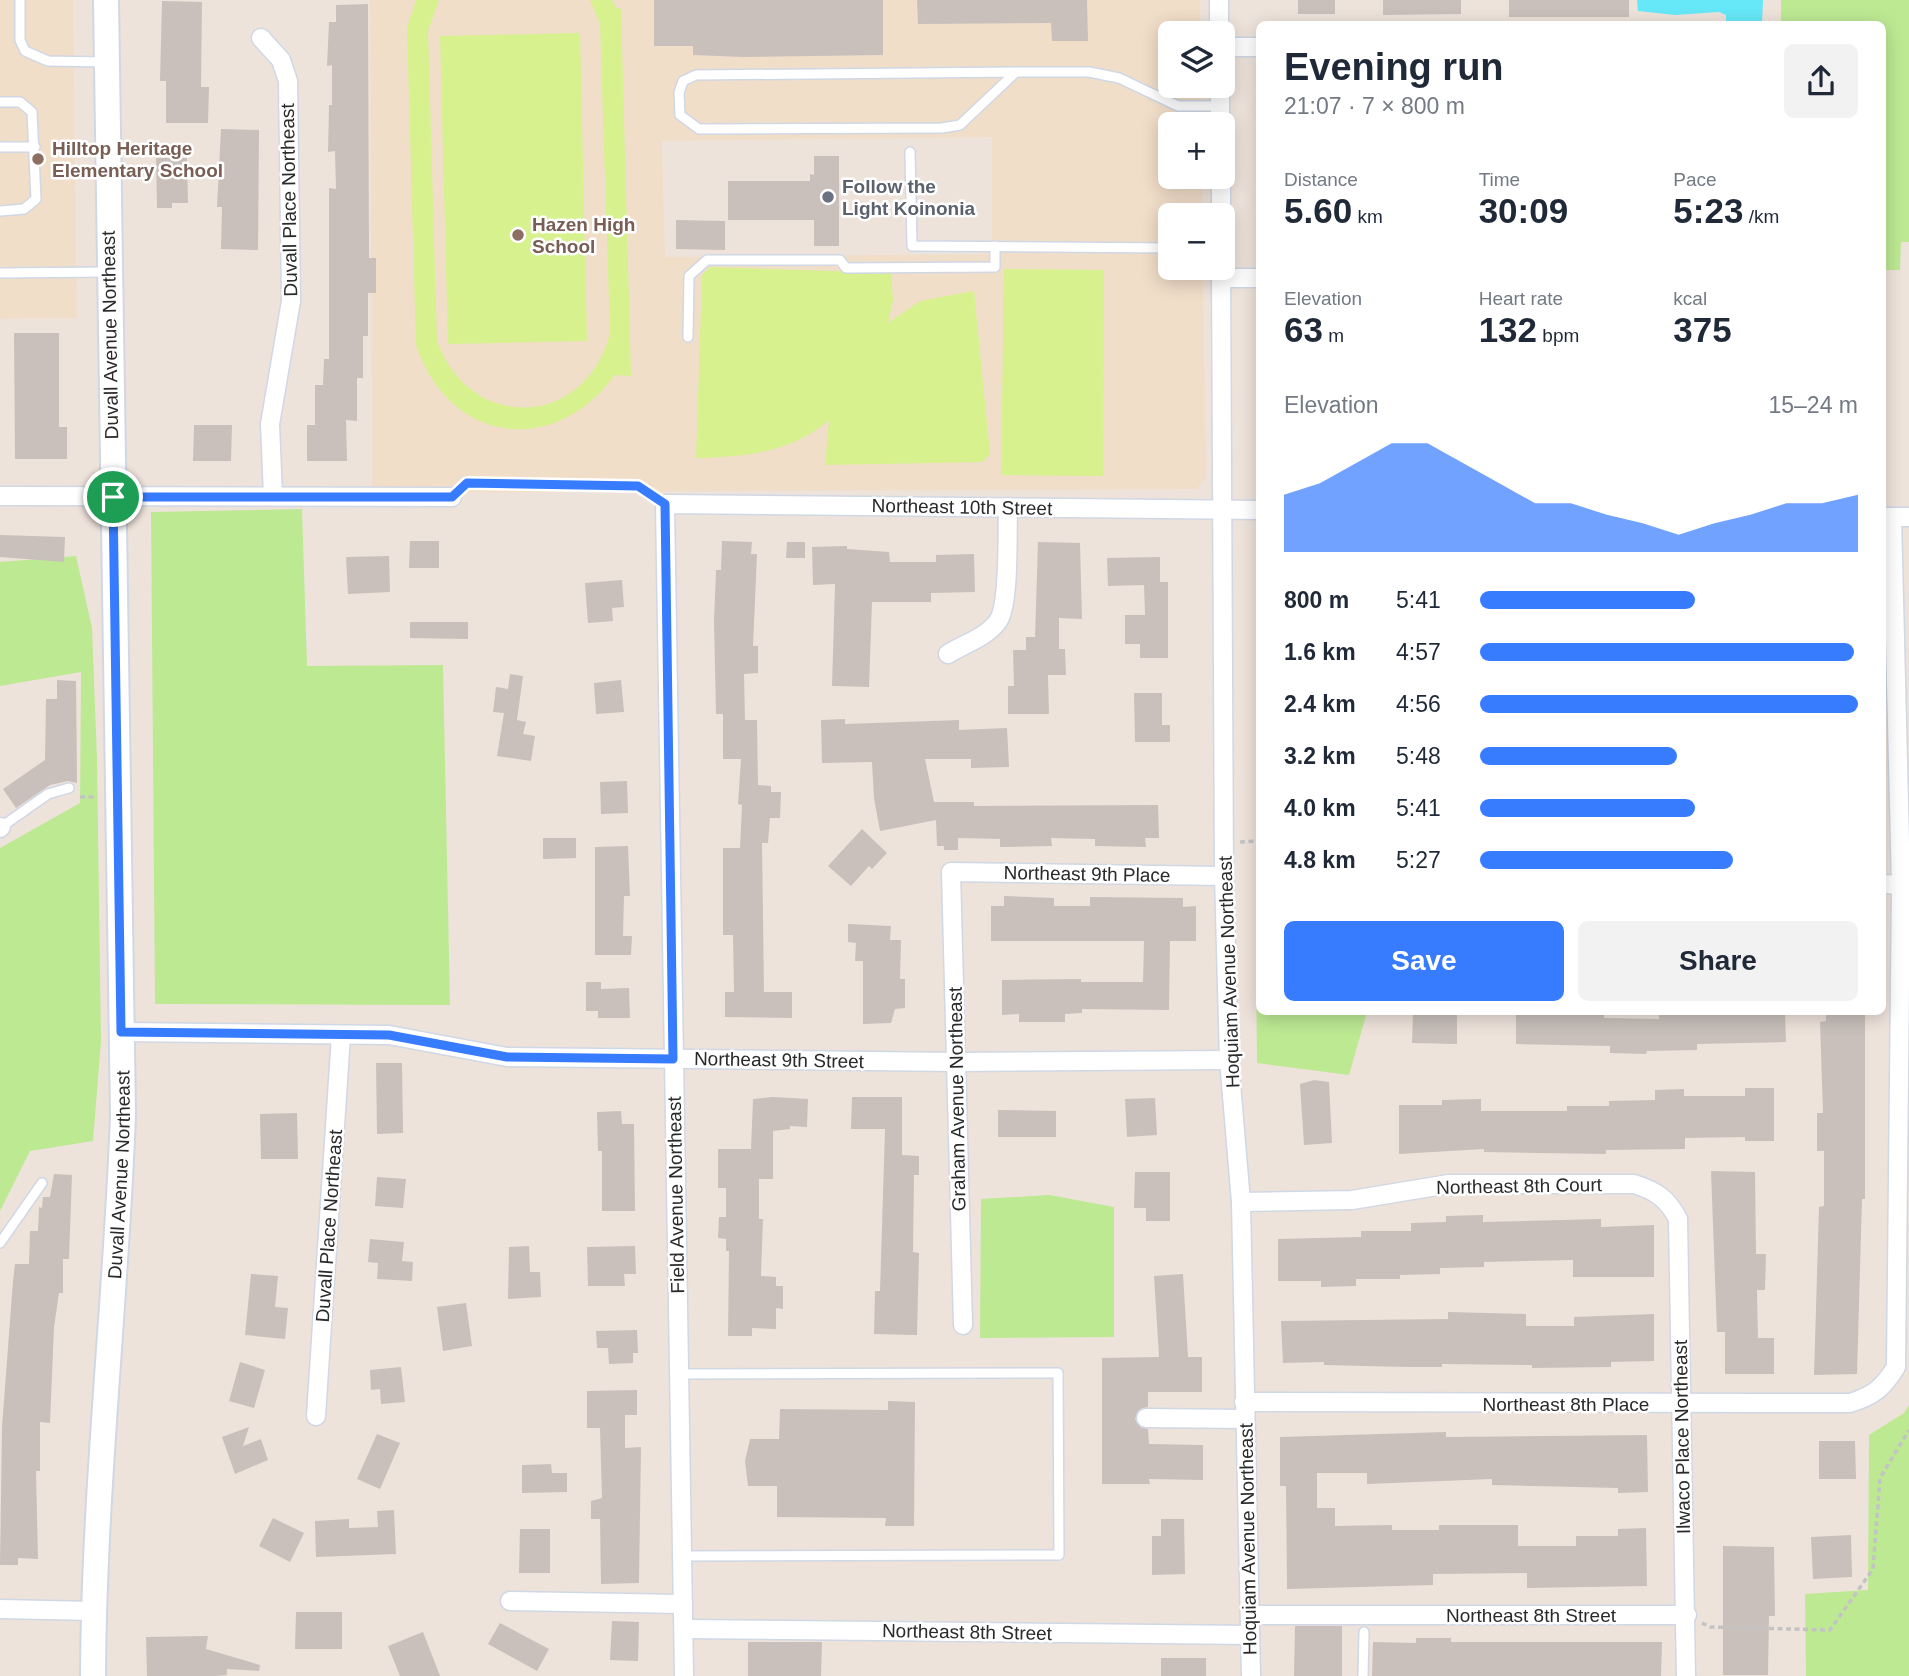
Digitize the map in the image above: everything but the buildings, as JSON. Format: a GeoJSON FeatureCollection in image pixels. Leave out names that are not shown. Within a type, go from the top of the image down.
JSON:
{"type":"FeatureCollection","features":[{"type":"Feature","properties":{"kind":"main road","name":"Duvall Avenue Northeast"},"geometry":{"type":"LineString","coordinates":[[93,1676],[99,1464],[120,1208],[123,1115],[106,0]]}},
{"type":"Feature","properties":{"kind":"street"},"geometry":{"type":"LineString","coordinates":[[1219,0],[1219,21]]}},
{"type":"Feature","properties":{"kind":"street","name":"Duvall Place Northeast"},"geometry":{"type":"LineString","coordinates":[[261,38],[281,60],[288,81],[291,302],[271,424],[273,496]]}},
{"type":"Feature","properties":{"kind":"street"},"geometry":{"type":"LineString","coordinates":[[1235,47],[1256,47]]}},
{"type":"Feature","properties":{"kind":"street"},"geometry":{"type":"LineString","coordinates":[[1220,98],[1220,112]]}},
{"type":"Feature","properties":{"kind":"street"},"geometry":{"type":"LineString","coordinates":[[1235,275],[1256,277]]}},
{"type":"Feature","properties":{"kind":"street","name":"Hoquiam Avenue Northeast"},"geometry":{"type":"LineString","coordinates":[[1221,280],[1225,509],[1224,876],[1229,1060],[1241,1202],[1251,1676]]}},
{"type":"Feature","properties":{"kind":"street"},"geometry":{"type":"LineString","coordinates":[[0,496],[452,497]]}},
{"type":"Feature","properties":{"kind":"street","name":"Northeast 10th Street"},"geometry":{"type":"LineString","coordinates":[[665,504],[1256,510]]}},
{"type":"Feature","properties":{"kind":"street","name":"Field Avenue Northeast"},"geometry":{"type":"LineString","coordinates":[[665,504],[684,1676]]}},
{"type":"Feature","properties":{"kind":"street"},"geometry":{"type":"LineString","coordinates":[[948,654],[981,637],[999,620],[1005,594],[1008,507]]}},
{"type":"Feature","properties":{"kind":"street"},"geometry":{"type":"LineString","coordinates":[[1892,884],[1903,688],[1895,517]]}},
{"type":"Feature","properties":{"kind":"street","name":"Northeast 9th Place"},"geometry":{"type":"LineString","coordinates":[[951,872],[1224,876]]}},
{"type":"Feature","properties":{"kind":"street","name":"Graham Avenue Northeast"},"geometry":{"type":"LineString","coordinates":[[951,872],[963,1325]]}},
{"type":"Feature","properties":{"kind":"street","name":"Northeast 8th Place"},"geometry":{"type":"LineString","coordinates":[[1146,1418],[1245,1410],[1850,1403],[1871,1396],[1884,1387],[1896,1367],[1892,884]]}},
{"type":"Feature","properties":{"kind":"street","name":"Northeast 9th Street"},"geometry":{"type":"LineString","coordinates":[[121,1032],[389,1035],[507,1057],[956,1062],[1229,1060]]}},
{"type":"Feature","properties":{"kind":"street","name":"Duvall Place Northeast"},"geometry":{"type":"LineString","coordinates":[[316,1416],[341,1035]]}},
{"type":"Feature","properties":{"kind":"street","name":"Northeast 8th Court"},"geometry":{"type":"LineString","coordinates":[[1241,1202],[1352,1200],[1449,1184],[1634,1184],[1654,1191],[1668,1200]]}},
{"type":"Feature","properties":{"kind":"street","name":"Ilwaco Place Northeast"},"geometry":{"type":"LineString","coordinates":[[1668,1200],[1678,1219],[1686,1676]]}},
{"type":"Feature","properties":{"kind":"street"},"geometry":{"type":"LineString","coordinates":[[510,1601],[683,1604]]}},
{"type":"Feature","properties":{"kind":"street"},"geometry":{"type":"LineString","coordinates":[[0,1609],[93,1611]]}},
{"type":"Feature","properties":{"kind":"street","name":"Northeast 8th Street"},"geometry":{"type":"LineString","coordinates":[[1250,1615],[1687,1615]]}},
{"type":"Feature","properties":{"kind":"street","name":"Northeast 8th Street"},"geometry":{"type":"LineString","coordinates":[[684,1629],[1250,1636]]}},
{"type":"Feature","properties":{"kind":"lane"},"geometry":{"type":"LineString","coordinates":[[20,0],[20,40],[25,51],[48,61],[106,62]]}},
{"type":"Feature","properties":{"kind":"lane"},"geometry":{"type":"LineString","coordinates":[[1016,72],[960,125],[942,128],[699,129],[680,115],[683,81],[696,75],[1016,72],[1089,72],[1119,78],[1178,106],[1220,106]]}},
{"type":"Feature","properties":{"kind":"lane"},"geometry":{"type":"LineString","coordinates":[[0,102],[20,102],[32,112],[36,199],[24,209],[0,211]]}},
{"type":"Feature","properties":{"kind":"lane"},"geometry":{"type":"LineString","coordinates":[[0,147],[35,147]]}},
{"type":"Feature","properties":{"kind":"lane"},"geometry":{"type":"LineString","coordinates":[[910,152],[912,246],[1158,248]]}},
{"type":"Feature","properties":{"kind":"lane"},"geometry":{"type":"LineString","coordinates":[[688,337],[689,276],[707,260],[840,260],[846,268],[995,267],[995,246]]}},
{"type":"Feature","properties":{"kind":"lane"},"geometry":{"type":"LineString","coordinates":[[0,273],[109,272]]}},
{"type":"Feature","properties":{"kind":"lane"},"geometry":{"type":"LineString","coordinates":[[0,827],[48,794],[72,792]]}},
{"type":"Feature","properties":{"kind":"lane"},"geometry":{"type":"LineString","coordinates":[[0,1243],[42,1183]]}},
{"type":"Feature","properties":{"kind":"lane"},"geometry":{"type":"LineString","coordinates":[[680,1374],[1058,1373],[1059,1555],[682,1556]]}},
{"type":"Feature","properties":{"kind":"lane"},"geometry":{"type":"LineString","coordinates":[[1363,1676],[1364,1632]]}},
{"type":"Feature","properties":{"kind":"path"},"geometry":{"type":"LineString","coordinates":[[452,497],[467,483],[638,486],[665,504]]}},
{"type":"Feature","properties":{"kind":"path"},"geometry":{"type":"LineString","coordinates":[[72,792],[117,797]]}},
{"type":"Feature","properties":{"kind":"path"},"geometry":{"type":"LineString","coordinates":[[1687,1615],[1710,1627],[1830,1630],[1873,1569],[1881,1478],[1909,1430]]}},
{"type":"Feature","properties":{"kind":"shaded area","name":"Hilltop Heritage Elementary School"},"geometry":{"type":"Polygon","coordinates":[[[0,0],[73,0],[77,318],[0,319],[0,0]]]}},
{"type":"Feature","properties":{"kind":"shaded area","name":"Hazen High School"},"geometry":{"type":"Polygon","coordinates":[[[370,0],[1200,0],[1200,21],[1158,21],[1158,98],[1201,98],[1201,112],[1158,112],[1158,189],[1202,189],[1202,203],[1158,203],[1158,280],[1203,280],[1206,477],[1197,489],[372,493],[370,0]],[[992,137],[662,141],[665,257],[992,254],[992,137]]]}},
{"type":"Feature","properties":{"kind":"green space"},"geometry":{"type":"Polygon","coordinates":[[[416,0],[439,0],[428,31],[437,341],[453,371],[475,392],[500,404],[527,407],[553,402],[577,388],[597,365],[610,333],[600,24],[590,0],[612,0],[616,8],[621,9],[631,376],[615,375],[590,402],[563,419],[534,428],[505,428],[477,420],[452,403],[432,378],[416,345],[407,28],[416,0]]]}},
{"type":"Feature","properties":{"kind":"green space"},"geometry":{"type":"Polygon","coordinates":[[[1781,0],[1909,0],[1909,242],[1901,242],[1900,270],[1886,270],[1886,21],[1781,21],[1781,0]]]}},
{"type":"Feature","properties":{"kind":"green space"},"geometry":{"type":"Polygon","coordinates":[[[580,33],[587,341],[448,344],[440,36],[580,33]]]}},
{"type":"Feature","properties":{"kind":"green space"},"geometry":{"type":"Polygon","coordinates":[[[710,267],[891,273],[893,300],[888,323],[920,301],[974,291],[990,454],[982,462],[825,465],[829,420],[799,440],[766,451],[696,458],[702,275],[710,267]]]}},
{"type":"Feature","properties":{"kind":"green space"},"geometry":{"type":"Polygon","coordinates":[[[1004,269],[1104,270],[1103,476],[1001,475],[1004,269]]]}},
{"type":"Feature","properties":{"kind":"green space"},"geometry":{"type":"Polygon","coordinates":[[[302,509],[307,666],[443,665],[450,1005],[155,1004],[151,512],[302,509]]]}},
{"type":"Feature","properties":{"kind":"green space"},"geometry":{"type":"Polygon","coordinates":[[[76,556],[92,628],[97,760],[101,1041],[93,1141],[30,1151],[0,1211],[0,848],[80,803],[81,672],[0,686],[0,562],[76,556]]]}},
{"type":"Feature","properties":{"kind":"green space"},"geometry":{"type":"Polygon","coordinates":[[[1257,1015],[1366,1015],[1349,1075],[1257,1063],[1257,1015]]]}},
{"type":"Feature","properties":{"kind":"green space"},"geometry":{"type":"Polygon","coordinates":[[[1050,1195],[1114,1207],[1114,1337],[980,1338],[981,1199],[1050,1195]]]}},
{"type":"Feature","properties":{"kind":"green space"},"geometry":{"type":"Polygon","coordinates":[[[1909,1405],[1909,1676],[1806,1676],[1805,1594],[1868,1590],[1869,1435],[1904,1413],[1909,1405]]]}},
{"type":"Feature","properties":{"kind":"water"},"geometry":{"type":"Polygon","coordinates":[[[1637,0],[1763,0],[1762,21],[1726,21],[1726,15],[1719,12],[1675,15],[1638,11],[1637,0]]]}},
{"type":"Feature","properties":{"kind":"place","name":"Hilltop Heritage Elementary School"},"geometry":{"type":"Point","coordinates":[38,159]}},
{"type":"Feature","properties":{"kind":"place","name":"Follow the Light Koinonia"},"geometry":{"type":"Point","coordinates":[828,197]}},
{"type":"Feature","properties":{"kind":"place","name":"Hazen High School"},"geometry":{"type":"Point","coordinates":[518,235]}},
{"type":"Feature","properties":{"kind":"route"},"geometry":{"type":"LineString","coordinates":[[467,483],[638,486],[665,504],[673,1059],[507,1057],[389,1035],[121,1032],[113,497],[452,497],[467,483]]}}]}
